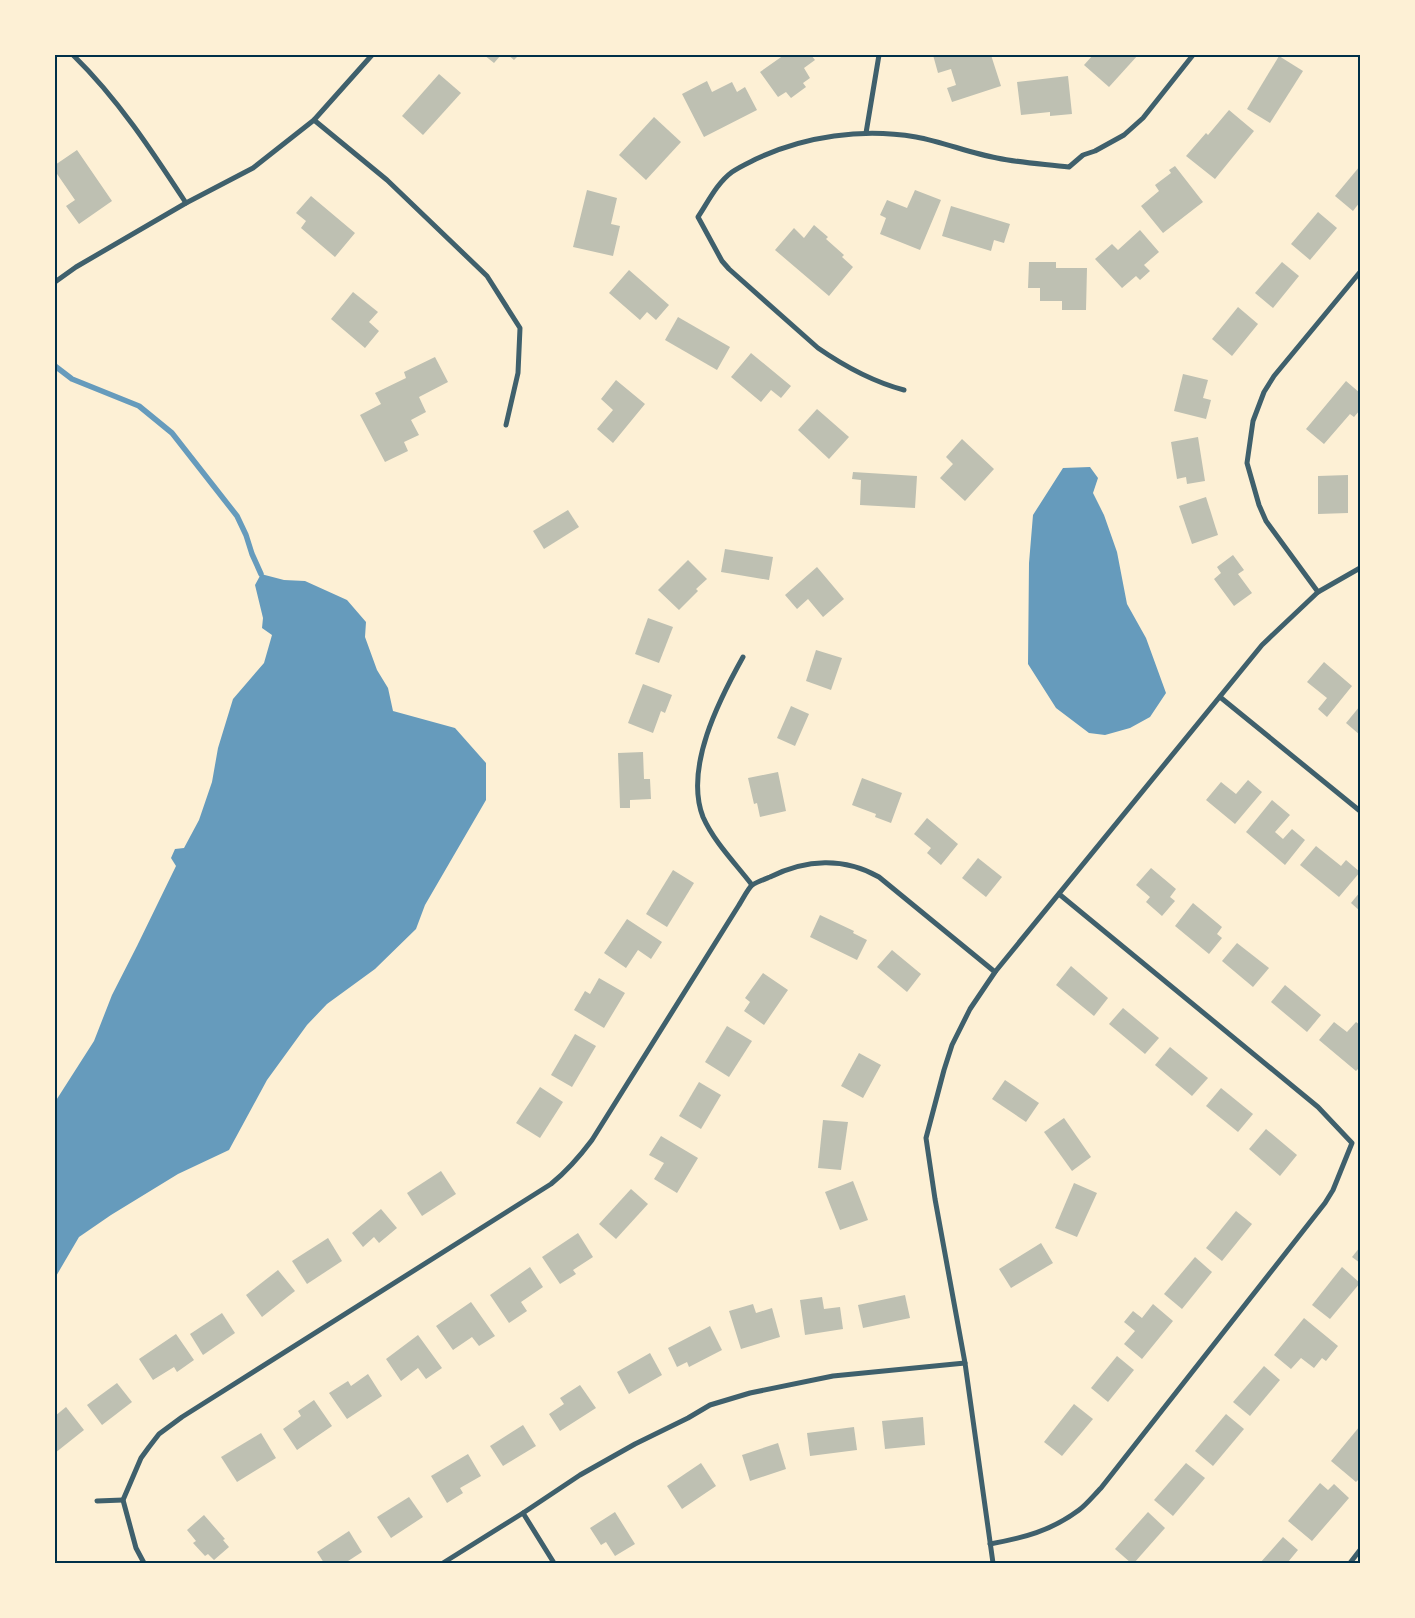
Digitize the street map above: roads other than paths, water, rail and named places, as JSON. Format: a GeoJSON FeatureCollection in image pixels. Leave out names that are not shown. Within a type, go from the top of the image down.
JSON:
{"type":"FeatureCollection","features":[{"type":"Feature","properties":{"kind":"street"},"geometry":{"type":"LineString","coordinates":[[73,55],[116,102],[140,133],[186,203]]}},
{"type":"Feature","properties":{"kind":"street"},"geometry":{"type":"LineString","coordinates":[[55,282],[76,267],[186,203],[253,168],[314,120],[372,55]]}},
{"type":"Feature","properties":{"kind":"street"},"geometry":{"type":"LineString","coordinates":[[866,133],[879,55]]}},
{"type":"Feature","properties":{"kind":"street"},"geometry":{"type":"LineString","coordinates":[[904,390],[884,385],[832,358],[818,348],[722,261],[698,217],[722,182],[732,172],[742,166],[792,144],[866,133],[916,137],[1008,161],[1069,167],[1083,155],[1095,151],[1124,135],[1143,118],[1193,55]]}},
{"type":"Feature","properties":{"kind":"street"},"geometry":{"type":"LineString","coordinates":[[314,120],[387,180],[487,276],[520,328],[518,373],[506,425]]}},
{"type":"Feature","properties":{"kind":"street"},"geometry":{"type":"LineString","coordinates":[[1318,592],[1266,521],[1259,505],[1247,463],[1254,421],[1264,392],[1274,376],[1360,272]]}},
{"type":"Feature","properties":{"kind":"street"},"geometry":{"type":"LineString","coordinates":[[993,1563],[965,1363],[935,1199],[926,1138],[952,1045],[967,1014],[995,972],[1262,645],[1318,592],[1360,568]]}},
{"type":"Feature","properties":{"kind":"street"},"geometry":{"type":"LineString","coordinates":[[743,657],[726,688],[702,748],[698,780],[702,815],[709,829],[752,885]]}},
{"type":"Feature","properties":{"kind":"street"},"geometry":{"type":"LineString","coordinates":[[1220,696],[1360,811]]}},
{"type":"Feature","properties":{"kind":"street"},"geometry":{"type":"LineString","coordinates":[[144,1563],[136,1548],[123,1500],[141,1458],[159,1434],[182,1417],[543,1190],[564,1173],[592,1140],[752,885],[776,874],[801,866],[827,862],[853,866],[868,871],[879,877],[995,972]]}},
{"type":"Feature","properties":{"kind":"street"},"geometry":{"type":"LineString","coordinates":[[990,1544],[1019,1539],[1050,1529],[1080,1510],[1101,1488],[1324,1203],[1333,1190],[1352,1144],[1318,1107],[1059,894]]}},
{"type":"Feature","properties":{"kind":"street"},"geometry":{"type":"LineString","coordinates":[[443,1563],[580,1475],[710,1405],[792,1383],[833,1376],[965,1363]]}},
{"type":"Feature","properties":{"kind":"street"},"geometry":{"type":"LineString","coordinates":[[97,1501],[123,1500]]}},
{"type":"Feature","properties":{"kind":"street"},"geometry":{"type":"LineString","coordinates":[[523,1513],[554,1563]]}},
{"type":"Feature","properties":{"kind":"street"},"geometry":{"type":"LineString","coordinates":[[1350,1563],[1360,1550]]}},
{"type":"Feature","properties":{"kind":"water"},"geometry":{"type":"Polygon","coordinates":[[[1090,467],[1098,478],[1093,493],[1104,515],[1117,552],[1127,604],[1146,638],[1166,693],[1150,717],[1130,728],[1105,735],[1089,733],[1056,708],[1028,664],[1029,563],[1033,515],[1063,468],[1090,467]]]}},
{"type":"Feature","properties":{"kind":"water"},"geometry":{"type":"Polygon","coordinates":[[[261,574],[284,580],[305,581],[347,600],[366,622],[365,637],[377,670],[388,688],[393,711],[455,728],[486,763],[486,800],[425,905],[416,929],[375,969],[327,1004],[307,1025],[267,1080],[229,1150],[178,1174],[79,1237],[55,1278],[55,1102],[94,1041],[112,995],[176,866],[171,858],[175,849],[184,848],[199,820],[212,782],[218,748],[233,699],[264,663],[272,635],[262,628],[263,618],[255,585],[261,574]]]}},
{"type":"Feature","properties":{"kind":"waterway"},"geometry":{"type":"LineString","coordinates":[[55,366],[72,379],[139,406],[172,433],[237,516],[261,574]]}}]}
